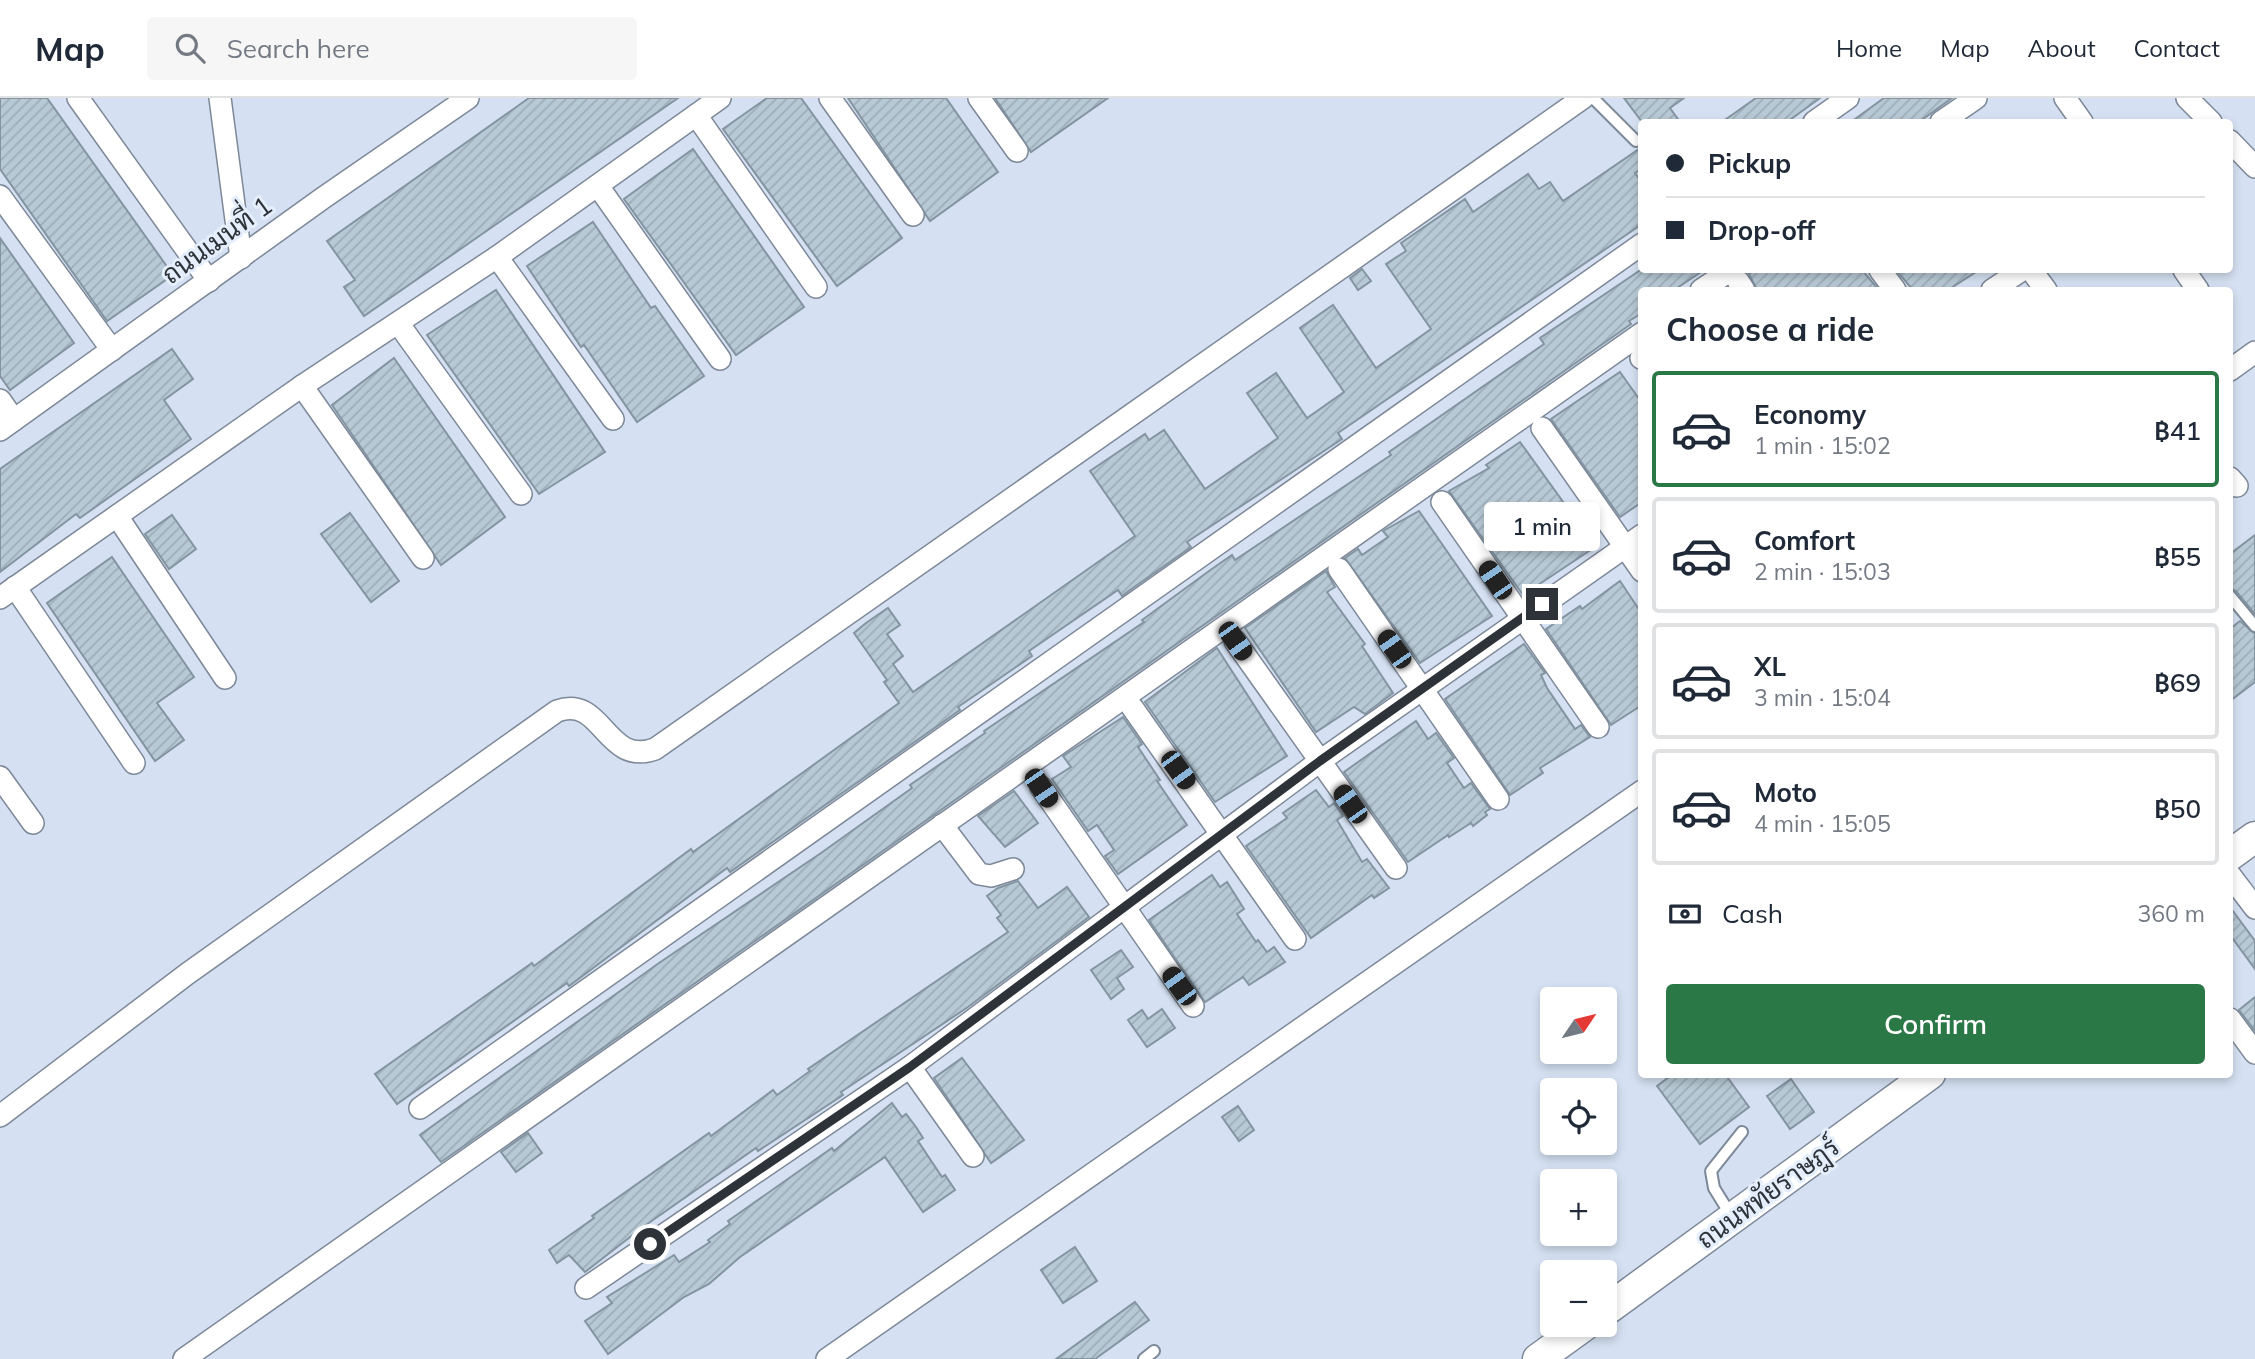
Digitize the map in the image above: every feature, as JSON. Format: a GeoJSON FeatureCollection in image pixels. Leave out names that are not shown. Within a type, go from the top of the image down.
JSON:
{"type":"FeatureCollection","features":[{"type":"Feature","properties":{"kind":"main road"},"geometry":{"type":"LineString","coordinates":[[2233,853],[2255,837]]}},
{"type":"Feature","properties":{"kind":"main road","name":"ถนนหทัยราษฎร์"},"geometry":{"type":"LineString","coordinates":[[1617,1302],[1925,1078]]}},
{"type":"Feature","properties":{"kind":"main road"},"geometry":{"type":"LineString","coordinates":[[1553,1355],[1572,1337]]}},
{"type":"Feature","properties":{"kind":"street"},"geometry":{"type":"LineString","coordinates":[[220,98],[241,258]]}},
{"type":"Feature","properties":{"kind":"street"},"geometry":{"type":"LineString","coordinates":[[134,763],[7,593],[302,386],[497,257],[720,98]]}},
{"type":"Feature","properties":{"kind":"street"},"geometry":{"type":"LineString","coordinates":[[830,98],[913,215]]}},
{"type":"Feature","properties":{"kind":"street"},"geometry":{"type":"LineString","coordinates":[[978,98],[1017,151]]}},
{"type":"Feature","properties":{"kind":"street"},"geometry":{"type":"LineString","coordinates":[[0,1116],[187,974],[557,711],[568,707],[580,709],[622,749],[643,753],[655,749],[1583,98]]}},
{"type":"Feature","properties":{"kind":"street"},"geometry":{"type":"LineString","coordinates":[[1818,119],[1849,98]]}},
{"type":"Feature","properties":{"kind":"street"},"geometry":{"type":"LineString","coordinates":[[1945,119],[1976,98]]}},
{"type":"Feature","properties":{"kind":"street"},"geometry":{"type":"LineString","coordinates":[[2065,98],[2080,119]]}},
{"type":"Feature","properties":{"kind":"street"},"geometry":{"type":"LineString","coordinates":[[2187,98],[2208,119]]}},
{"type":"Feature","properties":{"kind":"street"},"geometry":{"type":"LineString","coordinates":[[83,100],[209,281]]}},
{"type":"Feature","properties":{"kind":"street","name":"ถนนเมนที่ 1"},"geometry":{"type":"LineString","coordinates":[[7,425],[456,101]]}},
{"type":"Feature","properties":{"kind":"street"},"geometry":{"type":"LineString","coordinates":[[696,115],[816,287]]}},
{"type":"Feature","properties":{"kind":"street"},"geometry":{"type":"LineString","coordinates":[[2233,144],[2255,167]]}},
{"type":"Feature","properties":{"kind":"street"},"geometry":{"type":"LineString","coordinates":[[598,186],[720,359]]}},
{"type":"Feature","properties":{"kind":"street"},"geometry":{"type":"LineString","coordinates":[[0,196],[112,350]]}},
{"type":"Feature","properties":{"kind":"street"},"geometry":{"type":"LineString","coordinates":[[420,1108],[1638,247]]}},
{"type":"Feature","properties":{"kind":"street"},"geometry":{"type":"LineString","coordinates":[[497,257],[613,419]]}},
{"type":"Feature","properties":{"kind":"street"},"geometry":{"type":"LineString","coordinates":[[1996,287],[2018,273]]}},
{"type":"Feature","properties":{"kind":"street"},"geometry":{"type":"LineString","coordinates":[[1713,287],[1738,280]]}},
{"type":"Feature","properties":{"kind":"street"},"geometry":{"type":"LineString","coordinates":[[398,323],[521,494]]}},
{"type":"Feature","properties":{"kind":"street"},"geometry":{"type":"LineString","coordinates":[[184,1359],[1638,336]]}},
{"type":"Feature","properties":{"kind":"street"},"geometry":{"type":"LineString","coordinates":[[2233,368],[2255,352]]}},
{"type":"Feature","properties":{"kind":"street"},"geometry":{"type":"LineString","coordinates":[[302,386],[424,558]]}},
{"type":"Feature","properties":{"kind":"street"},"geometry":{"type":"LineString","coordinates":[[0,400],[7,425]]}},
{"type":"Feature","properties":{"kind":"street"},"geometry":{"type":"LineString","coordinates":[[586,1288],[910,1067],[1320,761],[1633,541],[1542,428]]}},
{"type":"Feature","properties":{"kind":"street"},"geometry":{"type":"LineString","coordinates":[[1441,502],[1598,727]]}},
{"type":"Feature","properties":{"kind":"street"},"geometry":{"type":"LineString","coordinates":[[117,516],[225,678]]}},
{"type":"Feature","properties":{"kind":"street"},"geometry":{"type":"LineString","coordinates":[[1339,569],[1498,799]]}},
{"type":"Feature","properties":{"kind":"street"},"geometry":{"type":"LineString","coordinates":[[1235,641],[1396,868]]}},
{"type":"Feature","properties":{"kind":"street"},"geometry":{"type":"LineString","coordinates":[[1132,707],[1295,939]]}},
{"type":"Feature","properties":{"kind":"street"},"geometry":{"type":"LineString","coordinates":[[0,777],[33,823]]}},
{"type":"Feature","properties":{"kind":"street"},"geometry":{"type":"LineString","coordinates":[[1041,788],[1193,1006]]}},
{"type":"Feature","properties":{"kind":"street"},"geometry":{"type":"LineString","coordinates":[[827,1359],[1638,794]]}},
{"type":"Feature","properties":{"kind":"street"},"geometry":{"type":"LineString","coordinates":[[943,825],[979,874],[991,876],[1013,869]]}},
{"type":"Feature","properties":{"kind":"street"},"geometry":{"type":"LineString","coordinates":[[2233,879],[2255,908]]}},
{"type":"Feature","properties":{"kind":"street"},"geometry":{"type":"LineString","coordinates":[[2233,1023],[2255,1053]]}},
{"type":"Feature","properties":{"kind":"street"},"geometry":{"type":"LineString","coordinates":[[910,1067],[973,1156]]}},
{"type":"Feature","properties":{"kind":"lane"},"geometry":{"type":"LineString","coordinates":[[1593,98],[1636,141]]}},
{"type":"Feature","properties":{"kind":"lane"},"geometry":{"type":"LineString","coordinates":[[2233,600],[2255,626]]}},
{"type":"Feature","properties":{"kind":"lane"},"geometry":{"type":"LineString","coordinates":[[1733,1218],[1714,1188],[1711,1171],[1742,1132]]}},
{"type":"Feature","properties":{"kind":"lane"},"geometry":{"type":"LineString","coordinates":[[1144,1359],[1154,1351]]}},
{"type":"Feature","properties":{"kind":"building"},"geometry":{"type":"Polygon","coordinates":[[[0,98],[47,98],[173,275],[107,321],[0,169],[0,98]]]}},
{"type":"Feature","properties":{"kind":"building"},"geometry":{"type":"Polygon","coordinates":[[[529,98],[678,98],[364,316],[344,287],[355,280],[327,241],[529,98]]]}},
{"type":"Feature","properties":{"kind":"building"},"geometry":{"type":"Polygon","coordinates":[[[767,98],[801,98],[902,238],[837,286],[723,129],[767,98]]]}},
{"type":"Feature","properties":{"kind":"building"},"geometry":{"type":"Polygon","coordinates":[[[848,98],[946,98],[998,172],[930,221],[848,98]]]}},
{"type":"Feature","properties":{"kind":"building"},"geometry":{"type":"Polygon","coordinates":[[[995,98],[1108,98],[1031,152],[995,98]]]}},
{"type":"Feature","properties":{"kind":"building"},"geometry":{"type":"Polygon","coordinates":[[[1624,98],[1684,98],[1670,108],[1678,119],[1640,119],[1624,98]]]}},
{"type":"Feature","properties":{"kind":"building"},"geometry":{"type":"Polygon","coordinates":[[[1756,98],[1820,98],[1791,119],[1726,119],[1756,98]]]}},
{"type":"Feature","properties":{"kind":"building"},"geometry":{"type":"Polygon","coordinates":[[[1884,98],[1952,98],[1923,119],[1855,119],[1884,98]]]}},
{"type":"Feature","properties":{"kind":"building"},"geometry":{"type":"Polygon","coordinates":[[[693,149],[804,307],[736,355],[624,199],[693,149]]]}},
{"type":"Feature","properties":{"kind":"building"},"geometry":{"type":"Polygon","coordinates":[[[1638,150],[1638,171],[1635,173],[1638,177],[1638,227],[1338,433],[1342,439],[1187,542],[1191,547],[1122,596],[1118,590],[1029,651],[1032,656],[958,707],[960,710],[730,872],[727,868],[569,986],[567,983],[397,1104],[375,1074],[532,963],[534,966],[691,849],[693,852],[899,703],[884,682],[887,680],[854,633],[866,623],[888,608],[900,625],[887,634],[903,656],[893,664],[913,692],[1135,536],[1090,471],[1145,434],[1149,440],[1164,430],[1205,489],[1278,438],[1247,393],[1276,373],[1307,418],[1344,392],[1300,328],[1333,305],[1376,368],[1431,329],[1386,264],[1406,251],[1401,243],[1465,199],[1473,212],[1528,174],[1539,189],[1550,182],[1563,201],[1638,150]]]}},
{"type":"Feature","properties":{"kind":"building"},"geometry":{"type":"Polygon","coordinates":[[[593,222],[651,308],[655,306],[704,376],[637,422],[584,345],[581,347],[527,266],[593,222]]]}},
{"type":"Feature","properties":{"kind":"building"},"geometry":{"type":"Polygon","coordinates":[[[0,238],[74,343],[10,390],[0,376],[0,238]]]}},
{"type":"Feature","properties":{"kind":"building"},"geometry":{"type":"Polygon","coordinates":[[[1362,269],[1371,281],[1358,290],[1350,278],[1362,269]]]}},
{"type":"Feature","properties":{"kind":"building"},"geometry":{"type":"Polygon","coordinates":[[[1638,272],[1700,273],[1678,287],[1638,287],[1638,315],[1629,321],[1631,324],[441,1162],[420,1135],[659,963],[912,788],[910,785],[1144,622],[1142,620],[1209,571],[1232,555],[1235,560],[1391,455],[1389,452],[1544,344],[1540,338],[1638,272]]]}},
{"type":"Feature","properties":{"kind":"building"},"geometry":{"type":"Polygon","coordinates":[[[1865,273],[1876,287],[1756,287],[1749,274],[1865,273]]]}},
{"type":"Feature","properties":{"kind":"building"},"geometry":{"type":"Polygon","coordinates":[[[1899,273],[1974,273],[1953,287],[1910,287],[1899,273]]]}},
{"type":"Feature","properties":{"kind":"building"},"geometry":{"type":"Polygon","coordinates":[[[496,290],[605,452],[539,494],[427,335],[496,290]]]}},
{"type":"Feature","properties":{"kind":"building"},"geometry":{"type":"Polygon","coordinates":[[[172,349],[193,379],[164,400],[191,439],[80,518],[76,514],[0,572],[0,469],[172,349]]]}},
{"type":"Feature","properties":{"kind":"building"},"geometry":{"type":"Polygon","coordinates":[[[394,358],[505,517],[441,565],[332,405],[394,358]]]}},
{"type":"Feature","properties":{"kind":"building"},"geometry":{"type":"Polygon","coordinates":[[[1620,372],[1638,397],[1638,505],[1620,517],[1551,419],[1620,372]]]}},
{"type":"Feature","properties":{"kind":"building"},"geometry":{"type":"Polygon","coordinates":[[[1520,442],[1566,506],[1564,507],[1592,549],[1523,595],[1449,491],[1489,468],[1486,465],[1520,442]]]}},
{"type":"Feature","properties":{"kind":"building"},"geometry":{"type":"Polygon","coordinates":[[[1419,511],[1492,616],[1420,663],[1345,558],[1358,549],[1362,555],[1388,537],[1383,531],[1419,511]]]}},
{"type":"Feature","properties":{"kind":"building"},"geometry":{"type":"Polygon","coordinates":[[[350,513],[399,581],[371,602],[321,534],[350,513]]]}},
{"type":"Feature","properties":{"kind":"building"},"geometry":{"type":"Polygon","coordinates":[[[172,515],[196,549],[169,569],[145,534],[172,515]]]}},
{"type":"Feature","properties":{"kind":"building"},"geometry":{"type":"Polygon","coordinates":[[[2255,535],[2255,614],[2233,590],[2233,552],[2255,535]]]}},
{"type":"Feature","properties":{"kind":"building"},"geometry":{"type":"Polygon","coordinates":[[[112,557],[194,677],[157,703],[184,740],[155,761],[47,603],[112,557]]]}},
{"type":"Feature","properties":{"kind":"building"},"geometry":{"type":"Polygon","coordinates":[[[1326,571],[1335,587],[1327,592],[1365,644],[1362,646],[1393,693],[1365,714],[1354,707],[1316,732],[1245,628],[1326,571]]]}},
{"type":"Feature","properties":{"kind":"building"},"geometry":{"type":"Polygon","coordinates":[[[1620,581],[1638,608],[1638,708],[1611,725],[1546,629],[1580,606],[1582,609],[1620,581]]]}},
{"type":"Feature","properties":{"kind":"building"},"geometry":{"type":"Polygon","coordinates":[[[2240,621],[2255,634],[2255,682],[2233,699],[2233,627],[2240,621]]]}},
{"type":"Feature","properties":{"kind":"building"},"geometry":{"type":"Polygon","coordinates":[[[1524,644],[1545,673],[1541,675],[1547,688],[1575,729],[1581,725],[1590,737],[1540,768],[1543,773],[1510,795],[1445,699],[1524,644]]]}},
{"type":"Feature","properties":{"kind":"building"},"geometry":{"type":"Polygon","coordinates":[[[1217,648],[1287,756],[1215,802],[1145,702],[1217,648]]]}},
{"type":"Feature","properties":{"kind":"building"},"geometry":{"type":"Polygon","coordinates":[[[1123,717],[1142,744],[1138,747],[1160,780],[1157,781],[1187,825],[1118,874],[1105,856],[1114,850],[1097,825],[1088,831],[1052,779],[1071,767],[1063,756],[1123,717]]]}},
{"type":"Feature","properties":{"kind":"building"},"geometry":{"type":"Polygon","coordinates":[[[1416,721],[1428,739],[1436,733],[1454,758],[1447,763],[1464,788],[1471,783],[1490,809],[1485,812],[1487,815],[1473,826],[1471,823],[1449,837],[1448,835],[1408,862],[1344,772],[1416,721]]]}},
{"type":"Feature","properties":{"kind":"building"},"geometry":{"type":"Polygon","coordinates":[[[1316,790],[1329,807],[1334,803],[1343,816],[1337,820],[1362,862],[1367,859],[1389,888],[1374,898],[1372,895],[1311,938],[1246,846],[1287,818],[1283,813],[1316,790]]]}},
{"type":"Feature","properties":{"kind":"building"},"geometry":{"type":"Polygon","coordinates":[[[1014,791],[1038,823],[1005,847],[978,816],[1014,791]]]}},
{"type":"Feature","properties":{"kind":"building"},"geometry":{"type":"Polygon","coordinates":[[[1212,875],[1220,887],[1227,882],[1244,909],[1237,914],[1256,942],[1258,940],[1267,952],[1274,947],[1285,962],[1249,985],[1243,977],[1205,1002],[1149,920],[1212,875]]]}},
{"type":"Feature","properties":{"kind":"building"},"geometry":{"type":"Polygon","coordinates":[[[1018,881],[1038,908],[1067,887],[1089,917],[968,1007],[841,1092],[843,1095],[758,1151],[756,1148],[643,1227],[585,1272],[569,1255],[557,1263],[549,1250],[594,1218],[592,1216],[709,1133],[711,1136],[773,1090],[777,1095],[810,1071],[808,1069],[1008,932],[997,918],[1001,915],[987,896],[998,888],[1018,881]]]}},
{"type":"Feature","properties":{"kind":"building"},"geometry":{"type":"Polygon","coordinates":[[[2233,911],[2255,941],[2255,969],[2233,939],[2233,911]]]}},
{"type":"Feature","properties":{"kind":"building"},"geometry":{"type":"Polygon","coordinates":[[[1121,950],[1133,967],[1117,978],[1124,989],[1111,999],[1091,970],[1121,950]]]}},
{"type":"Feature","properties":{"kind":"building"},"geometry":{"type":"Polygon","coordinates":[[[2255,997],[2255,1031],[2239,1010],[2255,997]]]}},
{"type":"Feature","properties":{"kind":"building"},"geometry":{"type":"Polygon","coordinates":[[[1162,1009],[1175,1028],[1147,1047],[1128,1020],[1142,1010],[1148,1019],[1162,1009]]]}},
{"type":"Feature","properties":{"kind":"building"},"geometry":{"type":"Polygon","coordinates":[[[962,1058],[1024,1140],[991,1163],[934,1078],[962,1058]]]}},
{"type":"Feature","properties":{"kind":"building"},"geometry":{"type":"Polygon","coordinates":[[[1668,1078],[1728,1078],[1749,1107],[1700,1144],[1657,1086],[1668,1078]]]}},
{"type":"Feature","properties":{"kind":"building"},"geometry":{"type":"Polygon","coordinates":[[[1791,1079],[1814,1112],[1790,1129],[1767,1096],[1791,1079]]]}},
{"type":"Feature","properties":{"kind":"building"},"geometry":{"type":"Polygon","coordinates":[[[892,1103],[902,1117],[906,1114],[916,1127],[923,1138],[918,1141],[942,1177],[945,1175],[955,1190],[923,1212],[885,1157],[740,1257],[709,1284],[684,1297],[608,1354],[585,1321],[612,1303],[607,1297],[674,1255],[679,1262],[710,1242],[708,1240],[730,1224],[728,1221],[832,1148],[834,1151],[892,1103]]]}},
{"type":"Feature","properties":{"kind":"building"},"geometry":{"type":"Polygon","coordinates":[[[1238,1106],[1254,1130],[1239,1141],[1222,1117],[1238,1106]]]}},
{"type":"Feature","properties":{"kind":"building"},"geometry":{"type":"Polygon","coordinates":[[[528,1133],[542,1153],[516,1172],[501,1152],[528,1133]]]}},
{"type":"Feature","properties":{"kind":"building"},"geometry":{"type":"Polygon","coordinates":[[[1075,1247],[1097,1281],[1063,1303],[1041,1270],[1075,1247]]]}},
{"type":"Feature","properties":{"kind":"building"},"geometry":{"type":"Polygon","coordinates":[[[1135,1302],[1149,1320],[1095,1359],[1056,1359],[1135,1302]]]}},
{"type":"Feature","properties":{"kind":"route"},"geometry":{"type":"LineString","coordinates":[[650,1244],[910,1067],[1320,761],[1542,604]]}}]}
